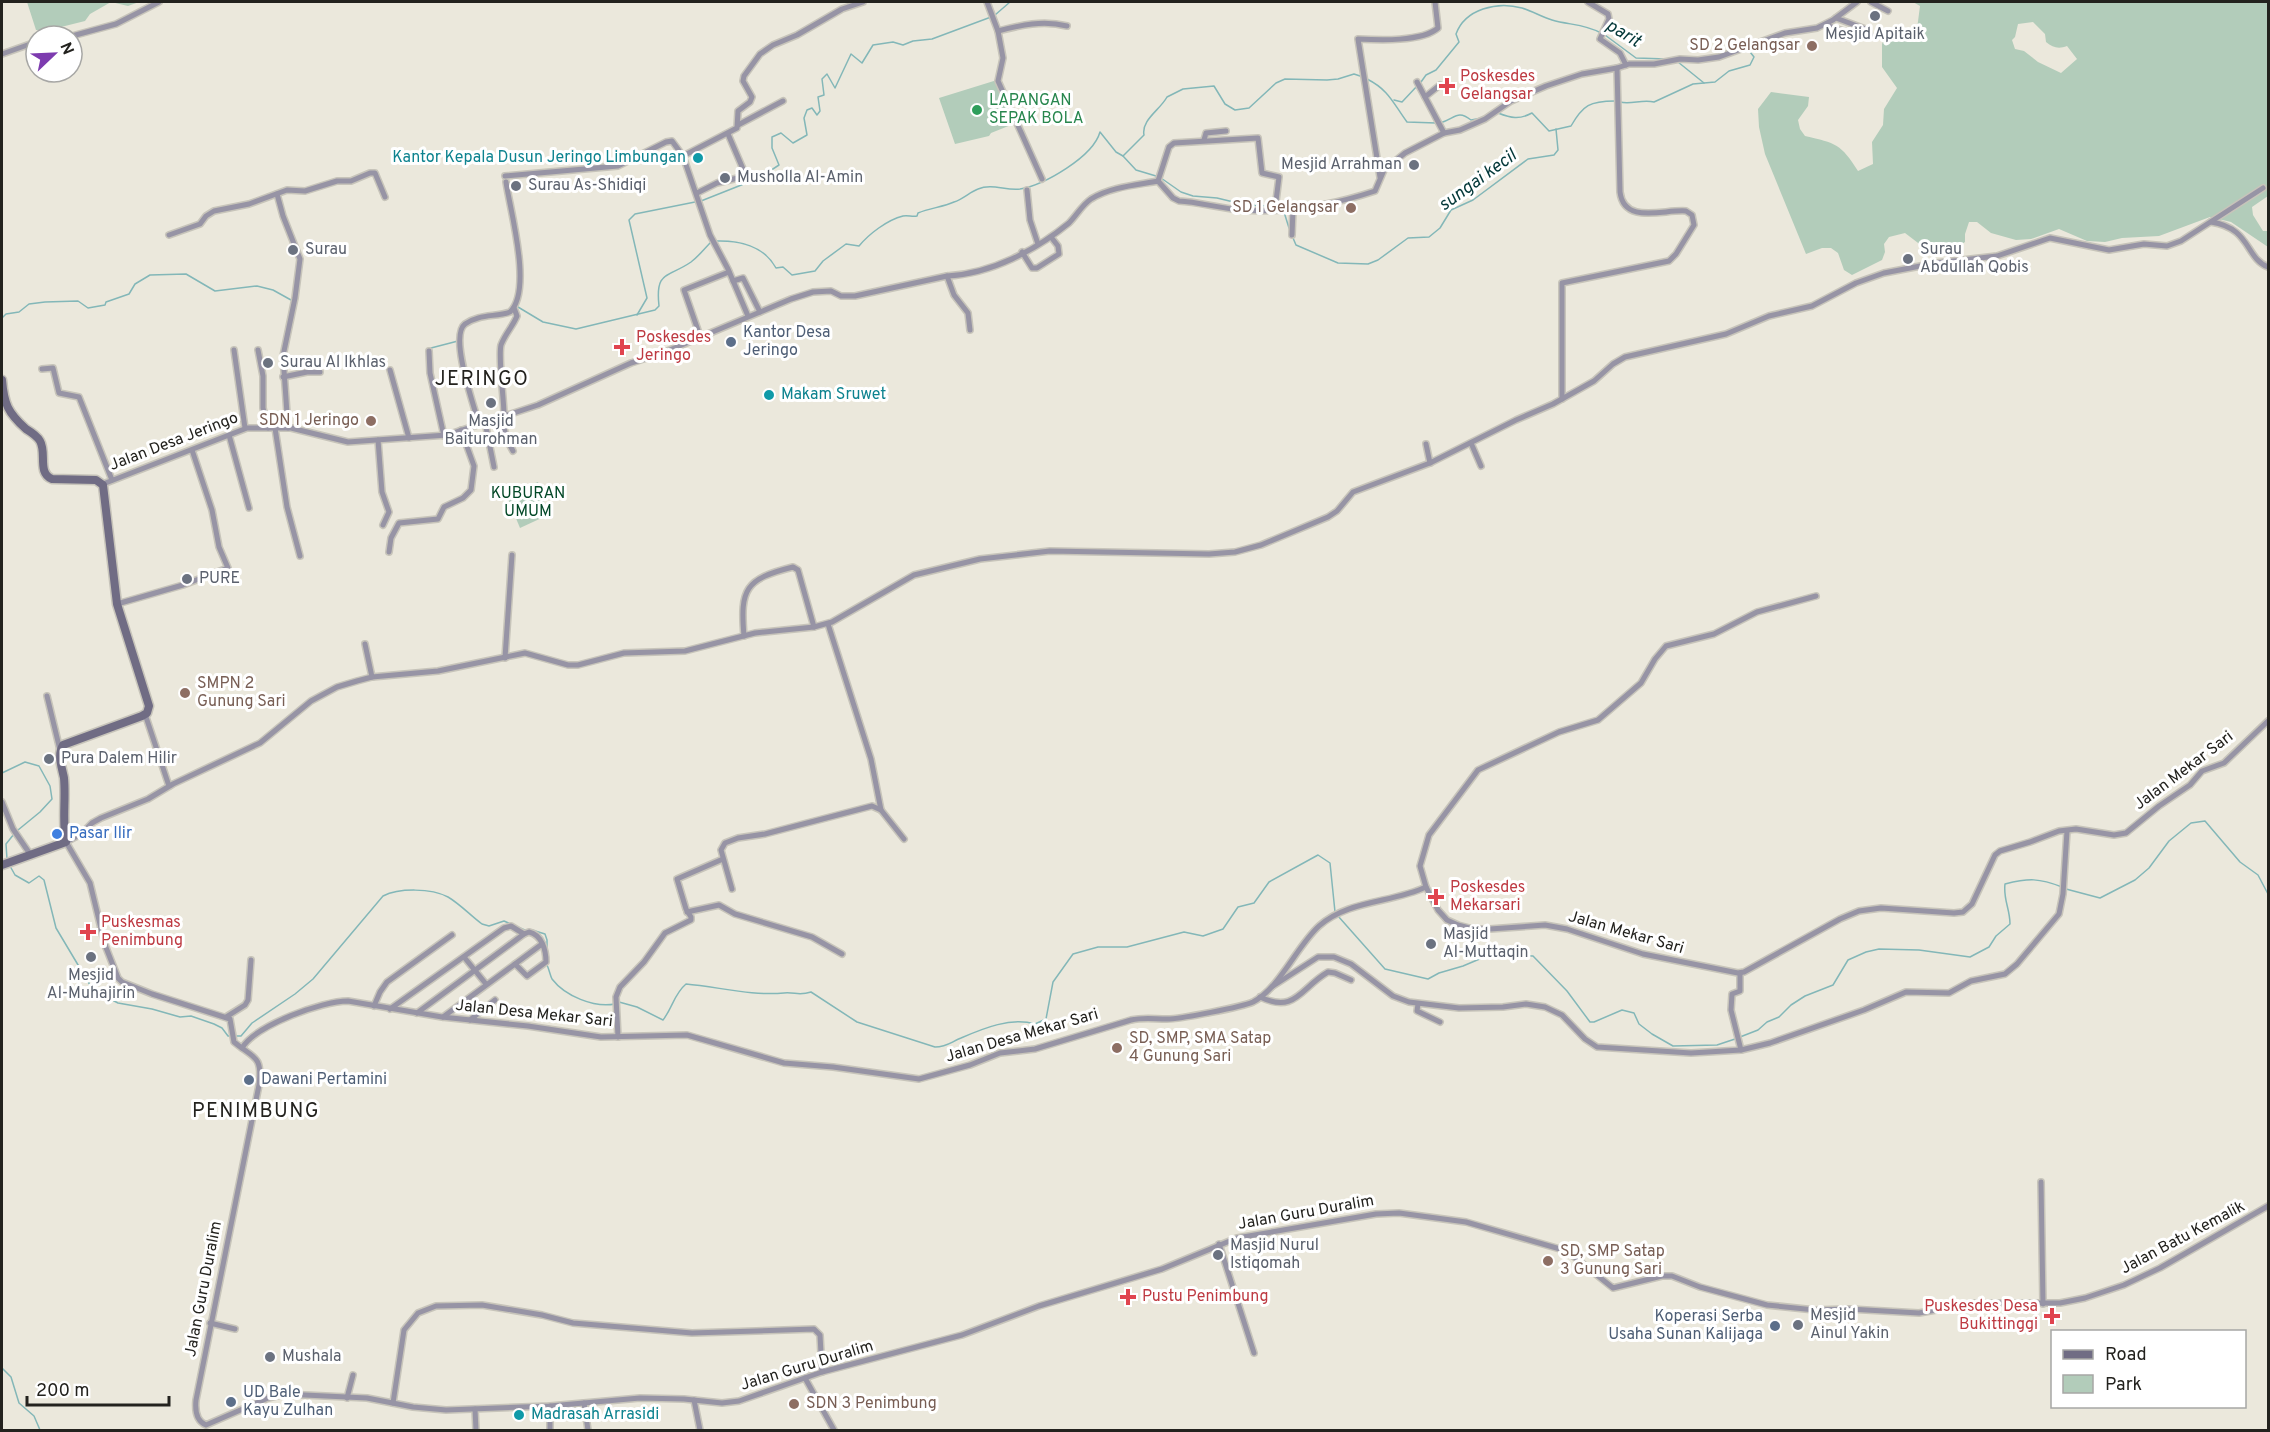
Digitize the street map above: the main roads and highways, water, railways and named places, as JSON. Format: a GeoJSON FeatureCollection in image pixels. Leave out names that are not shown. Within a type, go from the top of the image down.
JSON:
{"type":"FeatureCollection","features":[{"type":"Feature","properties":{"kind":"waterway"},"geometry":{"type":"LineString","coordinates":[[995,15],[1010,2]]}},
{"type":"Feature","properties":{"kind":"waterway","name":"parit"},"geometry":{"type":"LineString","coordinates":[[1421,82],[1426,75],[1436,70],[1459,42],[1456,34],[1460,25],[1474,13],[1483,9],[1502,6],[1522,8],[1552,20],[1583,26],[1601,33]]}},
{"type":"Feature","properties":{"kind":"waterway"},"geometry":{"type":"LineString","coordinates":[[701,201],[759,178],[779,165],[772,148],[772,137],[781,133],[793,143],[807,135],[804,118],[807,110],[812,108],[817,115],[820,111],[818,97],[824,95],[822,79],[827,74],[835,88],[851,54],[862,63],[873,45],[893,42],[903,45],[913,41],[932,39],[991,17]]}},
{"type":"Feature","properties":{"kind":"waterway","name":"parit"},"geometry":{"type":"LineString","coordinates":[[1605,35],[1636,58],[1667,59]]}},
{"type":"Feature","properties":{"kind":"waterway"},"geometry":{"type":"LineString","coordinates":[[1620,102],[1654,102],[1693,84],[1715,82],[1729,71],[1750,65],[1754,57],[1747,48]]}},
{"type":"Feature","properties":{"kind":"waterway","name":"parit"},"geometry":{"type":"LineString","coordinates":[[1678,62],[1704,83]]}},
{"type":"Feature","properties":{"kind":"waterway"},"geometry":{"type":"LineString","coordinates":[[715,241],[742,243],[750,246],[765,254],[776,268],[783,267],[792,275],[815,271],[823,261],[846,244],[859,246],[879,228],[897,218],[917,216],[918,213],[950,204],[983,187],[1020,189],[1042,182],[1078,160],[1096,141],[1100,132],[1116,152],[1123,156],[1144,135],[1148,120],[1167,97],[1183,89],[1214,86],[1225,104],[1235,110],[1249,108],[1276,83],[1285,79],[1327,80],[1354,74],[1360,76]]}},
{"type":"Feature","properties":{"kind":"waterway"},"geometry":{"type":"LineString","coordinates":[[1367,79],[1386,92],[1407,122],[1436,123]]}},
{"type":"Feature","properties":{"kind":"waterway","name":"parit"},"geometry":{"type":"LineString","coordinates":[[1394,100],[1402,102],[1418,85]]}},
{"type":"Feature","properties":{"kind":"waterway","name":"sungai kecil"},"geometry":{"type":"LineString","coordinates":[[1498,113],[1515,118],[1532,113],[1549,131],[1571,126],[1579,113],[1593,103],[1615,101]]}},
{"type":"Feature","properties":{"kind":"waterway"},"geometry":{"type":"LineString","coordinates":[[1440,123],[1459,115],[1471,120],[1482,118]]}},
{"type":"Feature","properties":{"kind":"waterway","name":"sungai kecil"},"geometry":{"type":"LineString","coordinates":[[1293,238],[1296,245],[1338,263],[1368,264],[1378,260],[1408,238],[1429,237],[1440,228],[1451,210],[1473,200],[1528,159],[1554,155],[1558,150],[1556,129]]}},
{"type":"Feature","properties":{"kind":"waterway","name":"sungai kecil"},"geometry":{"type":"LineString","coordinates":[[1123,156],[1136,170],[1156,176]]}},
{"type":"Feature","properties":{"kind":"waterway","name":"sungai kecil"},"geometry":{"type":"LineString","coordinates":[[1161,178],[1181,192],[1193,196],[1217,198],[1246,205],[1272,206]]}},
{"type":"Feature","properties":{"kind":"waterway"},"geometry":{"type":"LineString","coordinates":[[637,315],[647,298],[629,220],[635,214],[695,202]]}},
{"type":"Feature","properties":{"kind":"waterway","name":"sungai kecil"},"geometry":{"type":"LineString","coordinates":[[1284,212],[1289,228]]}},
{"type":"Feature","properties":{"kind":"waterway"},"geometry":{"type":"LineString","coordinates":[[518,307],[543,322],[576,329],[655,310],[659,306],[658,294],[661,280],[691,262],[711,242]]}},
{"type":"Feature","properties":{"kind":"waterway"},"geometry":{"type":"LineString","coordinates":[[2,318],[6,314],[19,312],[29,304],[78,301],[88,308],[105,305],[106,302],[129,294],[135,284],[150,275],[186,274],[215,291],[257,286],[273,290],[291,300]]}},
{"type":"Feature","properties":{"kind":"waterway"},"geometry":{"type":"LineString","coordinates":[[431,348],[458,341]]}},
{"type":"Feature","properties":{"kind":"waterway"},"geometry":{"type":"LineString","coordinates":[[2,773],[25,762],[39,766],[50,786],[52,799],[18,830]]}},
{"type":"Feature","properties":{"kind":"waterway"},"geometry":{"type":"LineString","coordinates":[[2066,889],[2100,898],[2135,880],[2149,868],[2169,841],[2191,823],[2205,821],[2240,862],[2258,875],[2268,894]]}},
{"type":"Feature","properties":{"kind":"waterway"},"geometry":{"type":"LineString","coordinates":[[7,859],[6,844],[14,834]]}},
{"type":"Feature","properties":{"kind":"waterway"},"geometry":{"type":"LineString","coordinates":[[619,1002],[637,1007],[663,1020],[686,984],[772,994],[811,992],[857,1022],[939,1047],[998,1025],[1017,1022],[1035,1024],[1046,1019],[1053,982],[1073,954],[1098,947],[1127,947],[1184,932],[1203,936],[1223,929],[1238,907],[1254,903],[1269,882],[1318,855],[1330,863],[1335,912]]}},
{"type":"Feature","properties":{"kind":"waterway"},"geometry":{"type":"LineString","coordinates":[[10,866],[15,875],[29,883],[39,876],[44,880],[56,928],[93,990],[118,1003],[180,1017],[191,1016],[222,1028],[228,1036],[241,1036],[252,1023],[313,979],[383,896],[390,893],[415,890],[441,894],[482,924],[489,926],[504,921],[527,931]]}},
{"type":"Feature","properties":{"kind":"waterway"},"geometry":{"type":"LineString","coordinates":[[1740,1037],[1758,1030],[1767,1022],[1779,1017],[1805,996],[1833,985],[1848,960],[1866,952],[1879,949],[1919,950],[1970,957],[1989,947],[1996,936],[2010,924],[2005,884],[2034,880],[2062,887]]}},
{"type":"Feature","properties":{"kind":"waterway"},"geometry":{"type":"LineString","coordinates":[[1338,916],[1385,969],[1428,979],[1489,955],[1533,956],[1567,991],[1590,1022],[1622,1010],[1634,1013],[1639,1024],[1673,1046],[1717,1045],[1735,1039]]}},
{"type":"Feature","properties":{"kind":"waterway"},"geometry":{"type":"LineString","coordinates":[[532,930],[545,934],[547,951]]}},
{"type":"Feature","properties":{"kind":"waterway"},"geometry":{"type":"LineString","coordinates":[[547,965],[552,979],[564,991],[589,1002],[615,1004]]}},
{"type":"Feature","properties":{"kind":"waterway"},"geometry":{"type":"LineString","coordinates":[[2,1368],[11,1377],[19,1403],[34,1416],[40,1430]]}},
{"type":"Feature","properties":{"kind":"place","name":"Mesjid Apitaik"},"geometry":{"type":"Point","coordinates":[1875,16]}},
{"type":"Feature","properties":{"kind":"place","name":"SD 2 Gelangsar"},"geometry":{"type":"Point","coordinates":[1812,46]}},
{"type":"Feature","properties":{"kind":"place","name":"Poskesdes Gelangsar"},"geometry":{"type":"Point","coordinates":[1447,86]}},
{"type":"Feature","properties":{"kind":"place","name":"LAPANGAN SEPAK BOLA"},"geometry":{"type":"Point","coordinates":[977,110]}},
{"type":"Feature","properties":{"kind":"place","name":"Kantor Kepala Dusun Jeringo Limbungan"},"geometry":{"type":"Point","coordinates":[698,158]}},
{"type":"Feature","properties":{"kind":"place","name":"Mesjid Arrahman"},"geometry":{"type":"Point","coordinates":[1414,165]}},
{"type":"Feature","properties":{"kind":"place","name":"Musholla Al-Amin"},"geometry":{"type":"Point","coordinates":[725,178]}},
{"type":"Feature","properties":{"kind":"place","name":"Surau As-Shidiqi"},"geometry":{"type":"Point","coordinates":[516,186]}},
{"type":"Feature","properties":{"kind":"place","name":"SD 1 Gelangsar"},"geometry":{"type":"Point","coordinates":[1351,208]}},
{"type":"Feature","properties":{"kind":"place","name":"Surau"},"geometry":{"type":"Point","coordinates":[293,250]}},
{"type":"Feature","properties":{"kind":"place","name":"Surau Abdullah Qobis"},"geometry":{"type":"Point","coordinates":[1908,259]}},
{"type":"Feature","properties":{"kind":"place","name":"Kantor Desa Jeringo"},"geometry":{"type":"Point","coordinates":[731,342]}},
{"type":"Feature","properties":{"kind":"place","name":"Poskesdes Jeringo"},"geometry":{"type":"Point","coordinates":[622,347]}},
{"type":"Feature","properties":{"kind":"place","name":"Surau Al Ikhlas"},"geometry":{"type":"Point","coordinates":[268,363]}},
{"type":"Feature","properties":{"kind":"place","name":"Makam Sruwet"},"geometry":{"type":"Point","coordinates":[769,395]}},
{"type":"Feature","properties":{"kind":"place","name":"Masjid Baiturohman"},"geometry":{"type":"Point","coordinates":[491,403]}},
{"type":"Feature","properties":{"kind":"place","name":"SDN 1 Jeringo"},"geometry":{"type":"Point","coordinates":[371,421]}},
{"type":"Feature","properties":{"kind":"place","name":"PURE"},"geometry":{"type":"Point","coordinates":[187,579]}},
{"type":"Feature","properties":{"kind":"place","name":"SMPN 2 Gunung Sari"},"geometry":{"type":"Point","coordinates":[185,693]}},
{"type":"Feature","properties":{"kind":"place","name":"Pura Dalem Hilir"},"geometry":{"type":"Point","coordinates":[49,759]}},
{"type":"Feature","properties":{"kind":"place","name":"Pasar Ilir"},"geometry":{"type":"Point","coordinates":[57,834]}},
{"type":"Feature","properties":{"kind":"place","name":"Poskesdes Mekarsari"},"geometry":{"type":"Point","coordinates":[1436,897]}},
{"type":"Feature","properties":{"kind":"place","name":"Puskesmas Penimbung"},"geometry":{"type":"Point","coordinates":[88,932]}},
{"type":"Feature","properties":{"kind":"place","name":"Masjid Al-Muttaqin"},"geometry":{"type":"Point","coordinates":[1431,944]}},
{"type":"Feature","properties":{"kind":"place","name":"Mesjid Al-Muhajirin"},"geometry":{"type":"Point","coordinates":[91,957]}},
{"type":"Feature","properties":{"kind":"place","name":"SD, SMP, SMA Satap 4 Gunung Sari"},"geometry":{"type":"Point","coordinates":[1117,1048]}},
{"type":"Feature","properties":{"kind":"place","name":"Dawani Pertamini"},"geometry":{"type":"Point","coordinates":[249,1080]}},
{"type":"Feature","properties":{"kind":"place","name":"Masjid Nurul Istiqomah"},"geometry":{"type":"Point","coordinates":[1218,1255]}},
{"type":"Feature","properties":{"kind":"place","name":"SD, SMP Satap 3 Gunung Sari"},"geometry":{"type":"Point","coordinates":[1548,1261]}},
{"type":"Feature","properties":{"kind":"place","name":"Pustu Penimbung"},"geometry":{"type":"Point","coordinates":[1128,1297]}},
{"type":"Feature","properties":{"kind":"place","name":"Puskesdes Desa Bukittinggi"},"geometry":{"type":"Point","coordinates":[2052,1316]}},
{"type":"Feature","properties":{"kind":"place","name":"Mesjid Ainul Yakin"},"geometry":{"type":"Point","coordinates":[1798,1325]}},
{"type":"Feature","properties":{"kind":"place","name":"Koperasi Serba Usaha Sunan Kalijaga"},"geometry":{"type":"Point","coordinates":[1775,1326]}},
{"type":"Feature","properties":{"kind":"place","name":"Mushala"},"geometry":{"type":"Point","coordinates":[270,1357]}},
{"type":"Feature","properties":{"kind":"place","name":"UD Bale Kayu Zulhan"},"geometry":{"type":"Point","coordinates":[231,1402]}},
{"type":"Feature","properties":{"kind":"place","name":"SDN 3 Penimbung"},"geometry":{"type":"Point","coordinates":[794,1404]}},
{"type":"Feature","properties":{"kind":"place","name":"Madrasah Arrasidi"},"geometry":{"type":"Point","coordinates":[519,1415]}},
{"type":"Feature","properties":{"kind":"district","name":"JERINGO"},"geometry":{"type":"Point","coordinates":[482,380]}},
{"type":"Feature","properties":{"kind":"district","name":"PENIMBUNG"},"geometry":{"type":"Point","coordinates":[256,1112]}},
{"type":"Feature","properties":{"kind":"park label","name":"KUBURAN UMUM"},"geometry":{"type":"Point","coordinates":[528,503]}}]}
